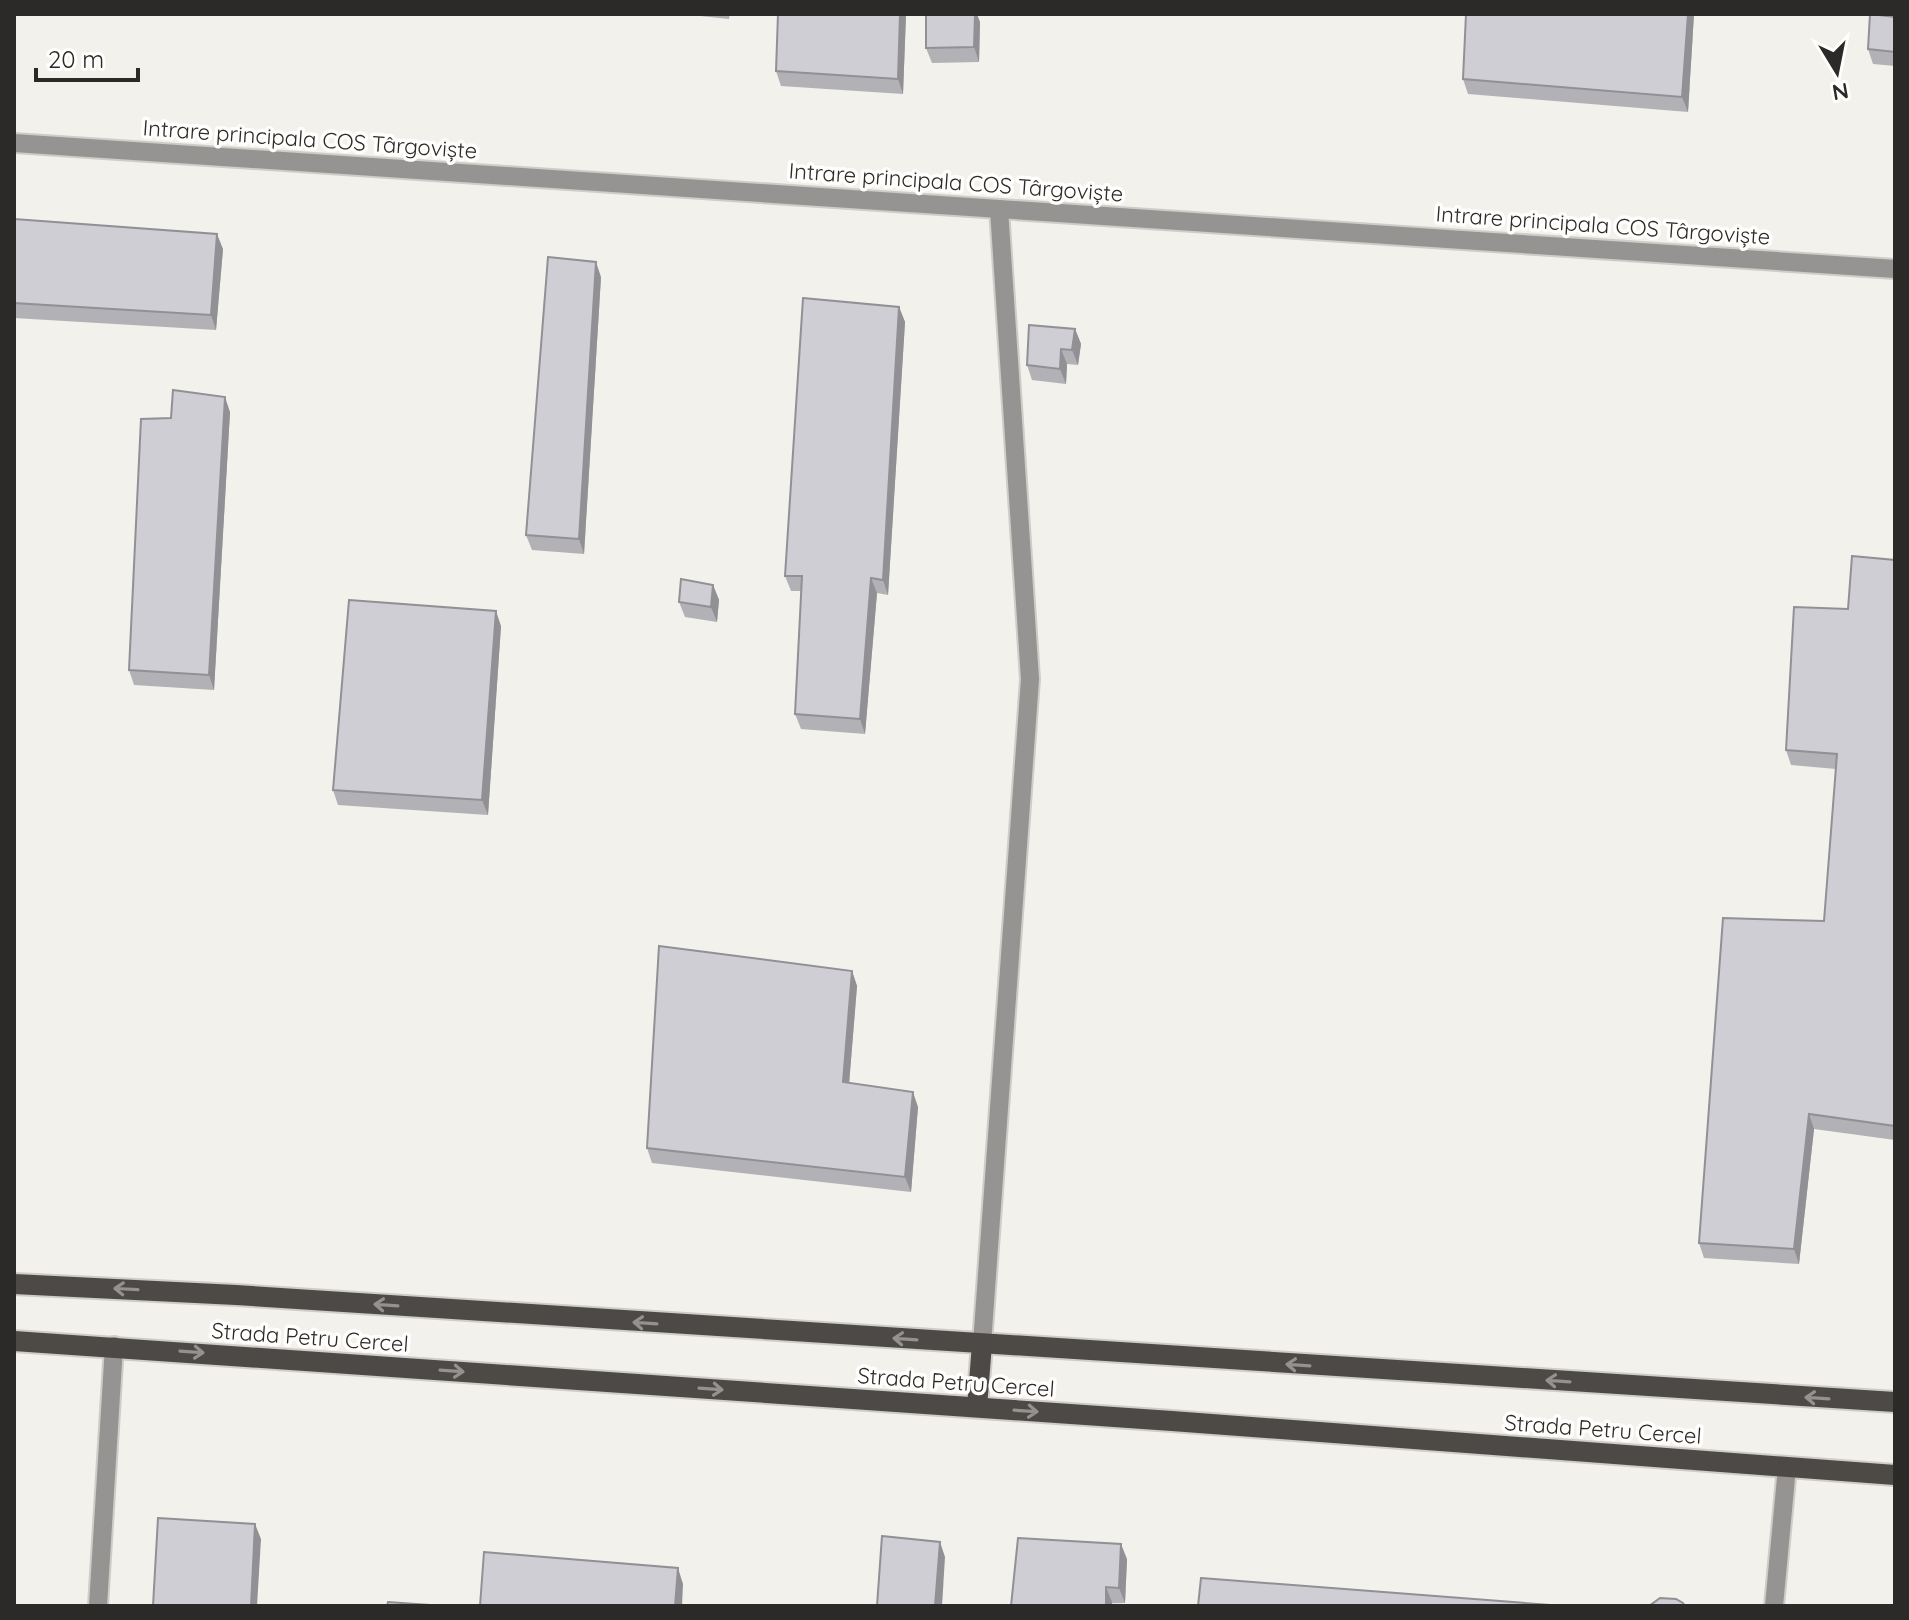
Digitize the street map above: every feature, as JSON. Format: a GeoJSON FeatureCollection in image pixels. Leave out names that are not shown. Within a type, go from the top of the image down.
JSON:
{"type":"FeatureCollection","features":[{"type":"Feature","properties":{"kind":"main road","name":"Strada Petru Cercel"},"geometry":{"type":"LineString","coordinates":[[14,1284],[236,1295],[1895,1402]]}},
{"type":"Feature","properties":{"kind":"main road","name":"Strada Petru Cercel"},"geometry":{"type":"LineString","coordinates":[[14,1341],[977,1407],[1895,1475]]}},
{"type":"Feature","properties":{"kind":"main road"},"geometry":{"type":"LineString","coordinates":[[977,1407],[982,1344]]}},
{"type":"Feature","properties":{"kind":"lane","name":"Intrare principala COS Târgoviște"},"geometry":{"type":"LineString","coordinates":[[14,143],[1895,269]]}},
{"type":"Feature","properties":{"kind":"lane"},"geometry":{"type":"LineString","coordinates":[[982,1344],[1030,679],[999,209]]}},
{"type":"Feature","properties":{"kind":"lane"},"geometry":{"type":"LineString","coordinates":[[98,1606],[114,1346]]}},
{"type":"Feature","properties":{"kind":"lane"},"geometry":{"type":"LineString","coordinates":[[1774,1606],[1787,1467]]}},
{"type":"Feature","properties":{"kind":"building"},"geometry":{"type":"Polygon","coordinates":[[[778,14],[900,14],[898,79],[776,71],[778,14]]]}},
{"type":"Feature","properties":{"kind":"building"},"geometry":{"type":"Polygon","coordinates":[[[926,14],[975,14],[974,47],[926,48],[926,14]]]}},
{"type":"Feature","properties":{"kind":"building"},"geometry":{"type":"Polygon","coordinates":[[[1466,14],[1688,14],[1682,97],[1463,79],[1466,14]]]}},
{"type":"Feature","properties":{"kind":"building"},"geometry":{"type":"Polygon","coordinates":[[[1870,14],[1895,17],[1895,52],[1868,49],[1870,14]]]}},
{"type":"Feature","properties":{"kind":"building"},"geometry":{"type":"Polygon","coordinates":[[[14,219],[217,234],[211,315],[14,303],[14,219]]]}},
{"type":"Feature","properties":{"kind":"building"},"geometry":{"type":"Polygon","coordinates":[[[548,257],[596,262],[579,539],[526,535],[548,257]]]}},
{"type":"Feature","properties":{"kind":"building"},"geometry":{"type":"Polygon","coordinates":[[[803,298],[899,307],[883,580],[871,578],[860,719],[795,714],[802,576],[785,576],[803,298]]]}},
{"type":"Feature","properties":{"kind":"building"},"geometry":{"type":"Polygon","coordinates":[[[1029,325],[1075,329],[1072,350],[1061,349],[1060,369],[1027,365],[1029,325]]]}},
{"type":"Feature","properties":{"kind":"building"},"geometry":{"type":"Polygon","coordinates":[[[173,390],[225,397],[209,675],[129,670],[141,419],[171,418],[173,390]]]}},
{"type":"Feature","properties":{"kind":"building"},"geometry":{"type":"Polygon","coordinates":[[[1852,556],[1895,560],[1895,1126],[1809,1114],[1794,1249],[1699,1243],[1723,918],[1824,921],[1837,754],[1786,750],[1794,607],[1848,609],[1852,556]]]}},
{"type":"Feature","properties":{"kind":"building"},"geometry":{"type":"Polygon","coordinates":[[[681,579],[713,585],[711,607],[679,602],[681,579]]]}},
{"type":"Feature","properties":{"kind":"building"},"geometry":{"type":"Polygon","coordinates":[[[349,600],[496,611],[482,800],[333,790],[349,600]]]}},
{"type":"Feature","properties":{"kind":"building"},"geometry":{"type":"Polygon","coordinates":[[[659,946],[852,971],[843,1082],[913,1092],[905,1177],[647,1148],[659,946]]]}},
{"type":"Feature","properties":{"kind":"building"},"geometry":{"type":"Polygon","coordinates":[[[158,1518],[255,1524],[251,1606],[153,1606],[158,1518]]]}},
{"type":"Feature","properties":{"kind":"building"},"geometry":{"type":"Polygon","coordinates":[[[882,1536],[940,1542],[935,1606],[877,1606],[882,1536]]]}},
{"type":"Feature","properties":{"kind":"building"},"geometry":{"type":"Polygon","coordinates":[[[1018,1538],[1121,1544],[1119,1588],[1106,1587],[1106,1606],[1011,1606],[1018,1538]]]}},
{"type":"Feature","properties":{"kind":"building"},"geometry":{"type":"Polygon","coordinates":[[[484,1552],[678,1568],[675,1606],[480,1606],[484,1552]]]}},
{"type":"Feature","properties":{"kind":"building"},"geometry":{"type":"Polygon","coordinates":[[[1201,1578],[1564,1606],[1198,1606],[1201,1578]]]}},
{"type":"Feature","properties":{"kind":"building"},"geometry":{"type":"Polygon","coordinates":[[[1660,1598],[1676,1599],[1685,1606],[1649,1606],[1660,1598]]]}},
{"type":"Feature","properties":{"kind":"building"},"geometry":{"type":"Polygon","coordinates":[[[388,1602],[444,1606],[387,1606],[388,1602]]]}}]}
